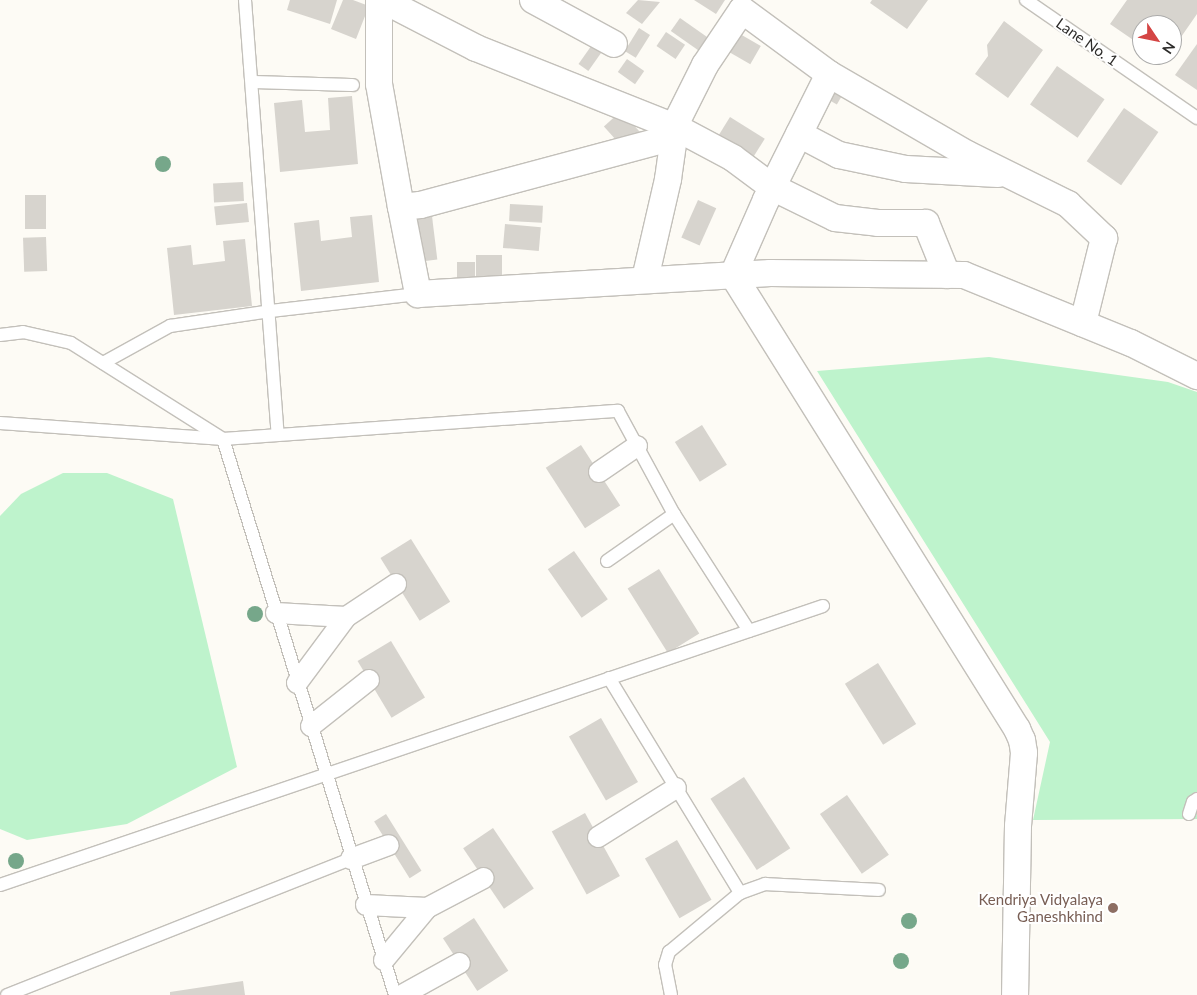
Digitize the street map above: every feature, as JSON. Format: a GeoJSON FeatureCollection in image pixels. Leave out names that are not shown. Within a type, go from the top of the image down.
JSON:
{"type":"FeatureCollection","features":[{"type":"Feature","properties":{"kind":"street"},"geometry":{"type":"LineString","coordinates":[[379,0],[379,84],[418,294],[770,273],[964,275],[1131,343],[1197,376]]}},
{"type":"Feature","properties":{"kind":"street"},"geometry":{"type":"LineString","coordinates":[[383,0],[476,48],[733,158],[772,187],[835,218],[878,223],[926,223],[947,275]]}},
{"type":"Feature","properties":{"kind":"street"},"geometry":{"type":"LineString","coordinates":[[533,0],[614,44]]}},
{"type":"Feature","properties":{"kind":"street"},"geometry":{"type":"LineString","coordinates":[[645,279],[668,178],[675,132],[705,64],[745,5],[829,74],[968,154],[1068,204],[1104,238],[1083,323]]}},
{"type":"Feature","properties":{"kind":"street"},"geometry":{"type":"LineString","coordinates":[[733,275],[772,187],[829,74]]}},
{"type":"Feature","properties":{"kind":"street"},"geometry":{"type":"LineString","coordinates":[[401,206],[420,205],[675,132]]}},
{"type":"Feature","properties":{"kind":"street"},"geometry":{"type":"LineString","coordinates":[[799,134],[839,154],[906,169],[1009,174]]}},
{"type":"Feature","properties":{"kind":"street"},"geometry":{"type":"LineString","coordinates":[[733,275],[1022,740],[1024,752],[1018,826],[1015,995]]}},
{"type":"Feature","properties":{"kind":"street"},"geometry":{"type":"LineString","coordinates":[[599,472],[637,446]]}},
{"type":"Feature","properties":{"kind":"street"},"geometry":{"type":"LineString","coordinates":[[297,683],[346,617],[396,584]]}},
{"type":"Feature","properties":{"kind":"street"},"geometry":{"type":"LineString","coordinates":[[276,614],[346,617]]}},
{"type":"Feature","properties":{"kind":"street"},"geometry":{"type":"LineString","coordinates":[[311,726],[369,680]]}},
{"type":"Feature","properties":{"kind":"street"},"geometry":{"type":"LineString","coordinates":[[598,837],[676,788]]}},
{"type":"Feature","properties":{"kind":"street"},"geometry":{"type":"LineString","coordinates":[[351,859],[389,845]]}},
{"type":"Feature","properties":{"kind":"street"},"geometry":{"type":"LineString","coordinates":[[384,960],[427,908],[484,878]]}},
{"type":"Feature","properties":{"kind":"street"},"geometry":{"type":"LineString","coordinates":[[366,905],[427,908]]}},
{"type":"Feature","properties":{"kind":"street"},"geometry":{"type":"LineString","coordinates":[[402,995],[460,964]]}},
{"type":"Feature","properties":{"kind":"lane"},"geometry":{"type":"LineString","coordinates":[[245,0],[278,434]]}},
{"type":"Feature","properties":{"kind":"lane","name":"Lane No. 1"},"geometry":{"type":"LineString","coordinates":[[1026,0],[1197,118]]}},
{"type":"Feature","properties":{"kind":"lane"},"geometry":{"type":"LineString","coordinates":[[252,82],[353,85]]}},
{"type":"Feature","properties":{"kind":"lane"},"geometry":{"type":"LineString","coordinates":[[103,364],[170,326],[270,311],[418,294]]}},
{"type":"Feature","properties":{"kind":"lane"},"geometry":{"type":"LineString","coordinates":[[0,335],[23,332],[71,343],[222,439],[351,859],[395,995]]}},
{"type":"Feature","properties":{"kind":"lane"},"geometry":{"type":"LineString","coordinates":[[0,422],[222,439],[618,411],[674,514],[748,631]]}},
{"type":"Feature","properties":{"kind":"lane"},"geometry":{"type":"LineString","coordinates":[[607,561],[674,514]]}},
{"type":"Feature","properties":{"kind":"lane"},"geometry":{"type":"LineString","coordinates":[[0,885],[823,606]]}},
{"type":"Feature","properties":{"kind":"lane"},"geometry":{"type":"LineString","coordinates":[[610,678],[740,893]]}},
{"type":"Feature","properties":{"kind":"lane"},"geometry":{"type":"LineString","coordinates":[[1189,814],[1193,802],[1197,799]]}},
{"type":"Feature","properties":{"kind":"lane"},"geometry":{"type":"LineString","coordinates":[[7,995],[351,859]]}},
{"type":"Feature","properties":{"kind":"lane"},"geometry":{"type":"LineString","coordinates":[[671,995],[665,965],[670,952],[740,893],[765,884],[879,890]]}},
{"type":"Feature","properties":{"kind":"green space"},"geometry":{"type":"Polygon","coordinates":[[[989,357],[1168,382],[1197,392],[1197,819],[1033,820],[1050,742],[817,371],[989,357]]]}},
{"type":"Feature","properties":{"kind":"green space"},"geometry":{"type":"Polygon","coordinates":[[[63,473],[107,473],[173,499],[237,767],[127,824],[27,840],[0,829],[0,516],[21,494],[63,473]]]}},
{"type":"Feature","properties":{"kind":"building"},"geometry":{"type":"Polygon","coordinates":[[[290,0],[337,0],[330,24],[287,10],[290,0]]]}},
{"type":"Feature","properties":{"kind":"building"},"geometry":{"type":"Polygon","coordinates":[[[343,0],[353,0],[369,6],[356,39],[331,29],[343,0]]]}},
{"type":"Feature","properties":{"kind":"building"},"geometry":{"type":"Polygon","coordinates":[[[638,0],[660,2],[642,24],[626,13],[638,0]]]}},
{"type":"Feature","properties":{"kind":"building"},"geometry":{"type":"Polygon","coordinates":[[[694,0],[725,0],[716,14],[694,0]]]}},
{"type":"Feature","properties":{"kind":"building"},"geometry":{"type":"Polygon","coordinates":[[[872,0],[928,0],[907,29],[870,3],[872,0]]]}},
{"type":"Feature","properties":{"kind":"building"},"geometry":{"type":"Polygon","coordinates":[[[1127,0],[1197,0],[1197,14],[1182,36],[1182,15],[1132,15],[1132,39],[1110,24],[1127,0]]]}},
{"type":"Feature","properties":{"kind":"building"},"geometry":{"type":"Polygon","coordinates":[[[680,18],[713,41],[704,54],[671,31],[680,18]]]}},
{"type":"Feature","properties":{"kind":"building"},"geometry":{"type":"Polygon","coordinates":[[[1004,21],[1043,50],[1008,98],[975,74],[988,56],[987,45],[1004,21]]]}},
{"type":"Feature","properties":{"kind":"building"},"geometry":{"type":"Polygon","coordinates":[[[639,28],[650,35],[636,58],[625,51],[639,28]]]}},
{"type":"Feature","properties":{"kind":"building"},"geometry":{"type":"Polygon","coordinates":[[[666,32],[685,45],[676,59],[656,46],[666,32]]]}},
{"type":"Feature","properties":{"kind":"building"},"geometry":{"type":"Polygon","coordinates":[[[740,34],[761,46],[750,64],[730,52],[740,34]]]}},
{"type":"Feature","properties":{"kind":"building"},"geometry":{"type":"Polygon","coordinates":[[[594,42],[604,49],[588,71],[579,64],[594,42]]]}},
{"type":"Feature","properties":{"kind":"building"},"geometry":{"type":"Polygon","coordinates":[[[1197,44],[1197,90],[1175,75],[1197,44]]]}},
{"type":"Feature","properties":{"kind":"building"},"geometry":{"type":"Polygon","coordinates":[[[627,59],[644,71],[635,84],[618,72],[627,59]]]}},
{"type":"Feature","properties":{"kind":"building"},"geometry":{"type":"Polygon","coordinates":[[[1057,66],[1105,99],[1078,138],[1030,105],[1057,66]]]}},
{"type":"Feature","properties":{"kind":"building"},"geometry":{"type":"Polygon","coordinates":[[[832,81],[846,89],[837,105],[823,97],[832,81]]]}},
{"type":"Feature","properties":{"kind":"building"},"geometry":{"type":"Polygon","coordinates":[[[352,96],[358,164],[280,172],[274,103],[302,100],[305,132],[330,130],[328,98],[352,96]]]}},
{"type":"Feature","properties":{"kind":"building"},"geometry":{"type":"Polygon","coordinates":[[[1124,108],[1158,132],[1121,185],[1087,161],[1124,108]]]}},
{"type":"Feature","properties":{"kind":"building"},"geometry":{"type":"Polygon","coordinates":[[[621,111],[641,133],[624,149],[604,126],[621,111]]]}},
{"type":"Feature","properties":{"kind":"building"},"geometry":{"type":"Polygon","coordinates":[[[730,117],[765,139],[750,162],[716,140],[730,117]]]}},
{"type":"Feature","properties":{"kind":"building"},"geometry":{"type":"Polygon","coordinates":[[[243,182],[244,201],[214,203],[213,184],[243,182]]]}},
{"type":"Feature","properties":{"kind":"building"},"geometry":{"type":"Polygon","coordinates":[[[25,195],[46,195],[46,229],[25,229],[25,195]]]}},
{"type":"Feature","properties":{"kind":"building"},"geometry":{"type":"Polygon","coordinates":[[[698,200],[716,208],[700,246],[681,237],[698,200]]]}},
{"type":"Feature","properties":{"kind":"building"},"geometry":{"type":"Polygon","coordinates":[[[247,203],[249,222],[216,225],[214,206],[247,203]]]}},
{"type":"Feature","properties":{"kind":"building"},"geometry":{"type":"Polygon","coordinates":[[[510,204],[543,206],[542,223],[509,221],[510,204]]]}},
{"type":"Feature","properties":{"kind":"building"},"geometry":{"type":"Polygon","coordinates":[[[431,208],[437,260],[419,262],[413,210],[431,208]]]}},
{"type":"Feature","properties":{"kind":"building"},"geometry":{"type":"Polygon","coordinates":[[[372,215],[379,282],[301,291],[294,223],[319,220],[321,241],[352,237],[350,217],[372,215]]]}},
{"type":"Feature","properties":{"kind":"building"},"geometry":{"type":"Polygon","coordinates":[[[505,224],[541,227],[539,251],[503,248],[505,224]]]}},
{"type":"Feature","properties":{"kind":"building"},"geometry":{"type":"Polygon","coordinates":[[[46,237],[47,271],[24,272],[23,238],[46,237]]]}},
{"type":"Feature","properties":{"kind":"building"},"geometry":{"type":"Polygon","coordinates":[[[245,239],[252,306],[174,315],[167,248],[191,245],[193,265],[225,261],[223,241],[245,239]]]}},
{"type":"Feature","properties":{"kind":"building"},"geometry":{"type":"Polygon","coordinates":[[[476,255],[502,255],[502,285],[476,285],[476,255]]]}},
{"type":"Feature","properties":{"kind":"building"},"geometry":{"type":"Polygon","coordinates":[[[457,262],[475,262],[475,285],[457,285],[457,262]]]}},
{"type":"Feature","properties":{"kind":"building"},"geometry":{"type":"Polygon","coordinates":[[[702,425],[727,465],[700,482],[675,442],[702,425]]]}},
{"type":"Feature","properties":{"kind":"building"},"geometry":{"type":"Polygon","coordinates":[[[581,445],[620,505],[585,528],[546,468],[581,445]]]}},
{"type":"Feature","properties":{"kind":"building"},"geometry":{"type":"Polygon","coordinates":[[[411,539],[450,602],[420,621],[380,558],[411,539]]]}},
{"type":"Feature","properties":{"kind":"building"},"geometry":{"type":"Polygon","coordinates":[[[574,551],[608,599],[582,618],[548,569],[574,551]]]}},
{"type":"Feature","properties":{"kind":"building"},"geometry":{"type":"Polygon","coordinates":[[[659,569],[699,633],[668,653],[628,589],[659,569]]]}},
{"type":"Feature","properties":{"kind":"building"},"geometry":{"type":"Polygon","coordinates":[[[391,641],[425,698],[392,718],[358,661],[391,641]]]}},
{"type":"Feature","properties":{"kind":"building"},"geometry":{"type":"Polygon","coordinates":[[[878,663],[916,724],[883,745],[845,684],[878,663]]]}},
{"type":"Feature","properties":{"kind":"building"},"geometry":{"type":"Polygon","coordinates":[[[601,718],[638,782],[606,801],[569,736],[601,718]]]}},
{"type":"Feature","properties":{"kind":"building"},"geometry":{"type":"Polygon","coordinates":[[[744,777],[790,848],[757,870],[710,799],[744,777]]]}},
{"type":"Feature","properties":{"kind":"building"},"geometry":{"type":"Polygon","coordinates":[[[847,795],[889,855],[862,874],[820,814],[847,795]]]}},
{"type":"Feature","properties":{"kind":"building"},"geometry":{"type":"Polygon","coordinates":[[[585,813],[620,876],[587,894],[552,831],[585,813]]]}},
{"type":"Feature","properties":{"kind":"building"},"geometry":{"type":"Polygon","coordinates":[[[386,814],[422,871],[410,878],[374,821],[386,814]]]}},
{"type":"Feature","properties":{"kind":"building"},"geometry":{"type":"Polygon","coordinates":[[[493,828],[534,889],[504,909],[463,848],[493,828]]]}},
{"type":"Feature","properties":{"kind":"building"},"geometry":{"type":"Polygon","coordinates":[[[677,840],[712,900],[679,918],[645,858],[677,840]]]}},
{"type":"Feature","properties":{"kind":"building"},"geometry":{"type":"Polygon","coordinates":[[[474,918],[508,971],[477,991],[443,938],[474,918]]]}},
{"type":"Feature","properties":{"kind":"building"},"geometry":{"type":"Polygon","coordinates":[[[243,981],[245,995],[170,995],[170,992],[243,981]]]}},
{"type":"Feature","properties":{"kind":"place","name":"Kendriya Vidyalaya Ganeshkhind"},"geometry":{"type":"Point","coordinates":[1113,908]}}]}
